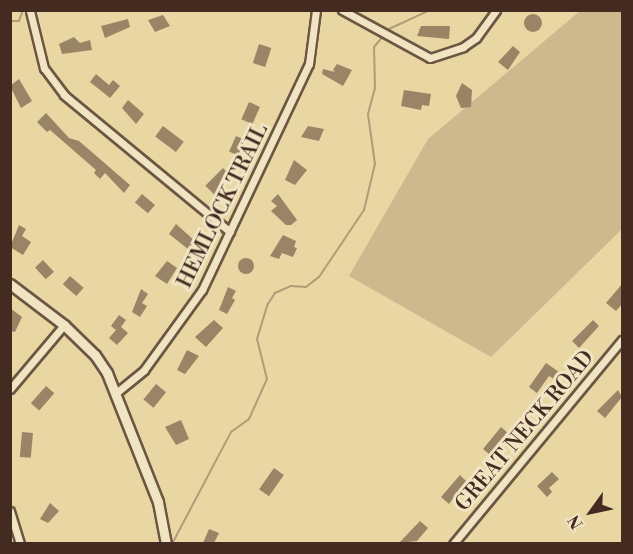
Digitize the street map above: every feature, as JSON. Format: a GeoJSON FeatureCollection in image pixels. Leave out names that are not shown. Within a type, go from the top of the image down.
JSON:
{"type":"FeatureCollection","features":[{"type":"Feature","properties":{"kind":"street","name":"HEMLOCK TRAIL"},"geometry":{"type":"LineString","coordinates":[[116,393],[144,370],[171,338],[202,290],[309,64],[316,10]]}},
{"type":"Feature","properties":{"kind":"street"},"geometry":{"type":"LineString","coordinates":[[342,10],[393,41],[430,58],[463,47],[476,38],[496,10]]}},
{"type":"Feature","properties":{"kind":"street"},"geometry":{"type":"LineString","coordinates":[[30,11],[44,68],[64,95],[230,232]]}},
{"type":"Feature","properties":{"kind":"street"},"geometry":{"type":"LineString","coordinates":[[10,284],[64,325],[95,355],[116,393],[158,502],[165,541]]}},
{"type":"Feature","properties":{"kind":"street"},"geometry":{"type":"LineString","coordinates":[[10,389],[64,325]]}},
{"type":"Feature","properties":{"kind":"street","name":"GREAT NECK ROAD"},"geometry":{"type":"LineString","coordinates":[[453,543],[622,340]]}},
{"type":"Feature","properties":{"kind":"street"},"geometry":{"type":"LineString","coordinates":[[10,511],[20,543]]}},
{"type":"Feature","properties":{"kind":"shaded area"},"geometry":{"type":"Polygon","coordinates":[[[580,11],[622,11],[622,229],[491,357],[349,276],[428,139],[580,11]]]}},
{"type":"Feature","properties":{"kind":"building"},"geometry":{"type":"Polygon","coordinates":[[[529,14],[537,14],[542,19],[540,30],[529,32],[524,27],[524,19],[529,14]]]}},
{"type":"Feature","properties":{"kind":"building"},"geometry":{"type":"Polygon","coordinates":[[[163,15],[170,26],[155,32],[148,20],[163,15]]]}},
{"type":"Feature","properties":{"kind":"building"},"geometry":{"type":"Polygon","coordinates":[[[128,19],[130,27],[105,38],[101,26],[128,19]]]}},
{"type":"Feature","properties":{"kind":"building"},"geometry":{"type":"Polygon","coordinates":[[[421,26],[450,26],[449,39],[417,36],[421,26]]]}},
{"type":"Feature","properties":{"kind":"building"},"geometry":{"type":"Polygon","coordinates":[[[74,37],[80,43],[90,40],[92,50],[62,54],[59,44],[74,37]]]}},
{"type":"Feature","properties":{"kind":"building"},"geometry":{"type":"Polygon","coordinates":[[[259,44],[271,48],[265,67],[253,63],[259,44]]]}},
{"type":"Feature","properties":{"kind":"building"},"geometry":{"type":"Polygon","coordinates":[[[513,46],[520,52],[508,70],[498,62],[513,46]]]}},
{"type":"Feature","properties":{"kind":"building"},"geometry":{"type":"Polygon","coordinates":[[[337,64],[352,70],[343,86],[322,74],[323,69],[335,72],[333,70],[337,64]]]}},
{"type":"Feature","properties":{"kind":"building"},"geometry":{"type":"Polygon","coordinates":[[[96,74],[109,85],[113,80],[120,86],[110,98],[90,82],[96,74]]]}},
{"type":"Feature","properties":{"kind":"building"},"geometry":{"type":"Polygon","coordinates":[[[19,79],[32,101],[21,108],[10,86],[19,79]]]}},
{"type":"Feature","properties":{"kind":"building"},"geometry":{"type":"Polygon","coordinates":[[[462,83],[472,90],[471,107],[461,108],[456,96],[462,83]]]}},
{"type":"Feature","properties":{"kind":"building"},"geometry":{"type":"Polygon","coordinates":[[[404,90],[431,94],[429,106],[422,105],[421,110],[401,106],[404,90]]]}},
{"type":"Feature","properties":{"kind":"building"},"geometry":{"type":"Polygon","coordinates":[[[128,100],[144,114],[136,124],[122,108],[128,100]]]}},
{"type":"Feature","properties":{"kind":"building"},"geometry":{"type":"Polygon","coordinates":[[[249,102],[260,107],[252,124],[241,119],[249,102]]]}},
{"type":"Feature","properties":{"kind":"building"},"geometry":{"type":"Polygon","coordinates":[[[46,113],[69,138],[79,141],[130,185],[124,193],[105,173],[100,179],[94,173],[96,170],[50,130],[47,132],[37,122],[46,113]]]}},
{"type":"Feature","properties":{"kind":"building"},"geometry":{"type":"Polygon","coordinates":[[[163,126],[184,142],[176,152],[155,136],[163,126]]]}},
{"type":"Feature","properties":{"kind":"building"},"geometry":{"type":"Polygon","coordinates":[[[308,126],[324,129],[319,141],[301,137],[308,126]]]}},
{"type":"Feature","properties":{"kind":"building"},"geometry":{"type":"Polygon","coordinates":[[[236,136],[245,140],[238,156],[229,152],[236,136]]]}},
{"type":"Feature","properties":{"kind":"building"},"geometry":{"type":"Polygon","coordinates":[[[294,160],[307,170],[295,185],[285,180],[294,160]]]}},
{"type":"Feature","properties":{"kind":"building"},"geometry":{"type":"Polygon","coordinates":[[[223,168],[232,177],[215,195],[205,186],[223,168]]]}},
{"type":"Feature","properties":{"kind":"building"},"geometry":{"type":"Polygon","coordinates":[[[142,194],[155,205],[148,213],[135,202],[142,194]]]}},
{"type":"Feature","properties":{"kind":"building"},"geometry":{"type":"Polygon","coordinates":[[[278,194],[297,220],[291,225],[286,225],[271,211],[277,206],[271,201],[278,194]]]}},
{"type":"Feature","properties":{"kind":"building"},"geometry":{"type":"Polygon","coordinates":[[[176,224],[195,241],[188,249],[169,234],[176,224]]]}},
{"type":"Feature","properties":{"kind":"building"},"geometry":{"type":"Polygon","coordinates":[[[19,225],[26,229],[22,236],[31,242],[23,255],[10,247],[19,225]]]}},
{"type":"Feature","properties":{"kind":"building"},"geometry":{"type":"Polygon","coordinates":[[[283,235],[296,241],[294,247],[297,248],[293,257],[282,253],[279,259],[270,256],[283,235]]]}},
{"type":"Feature","properties":{"kind":"building"},"geometry":{"type":"Polygon","coordinates":[[[246,258],[254,266],[246,274],[238,266],[246,258]]]}},
{"type":"Feature","properties":{"kind":"building"},"geometry":{"type":"Polygon","coordinates":[[[43,260],[54,272],[46,279],[35,268],[43,260]]]}},
{"type":"Feature","properties":{"kind":"building"},"geometry":{"type":"Polygon","coordinates":[[[167,261],[177,268],[167,284],[155,276],[167,261]]]}},
{"type":"Feature","properties":{"kind":"building"},"geometry":{"type":"Polygon","coordinates":[[[70,276],[84,288],[76,296],[63,284],[70,276]]]}},
{"type":"Feature","properties":{"kind":"building"},"geometry":{"type":"Polygon","coordinates":[[[622,284],[622,304],[616,311],[606,303],[622,284]]]}},
{"type":"Feature","properties":{"kind":"building"},"geometry":{"type":"Polygon","coordinates":[[[228,287],[236,291],[232,298],[235,300],[227,314],[219,310],[228,287]]]}},
{"type":"Feature","properties":{"kind":"building"},"geometry":{"type":"Polygon","coordinates":[[[141,289],[148,294],[142,303],[147,306],[140,317],[132,312],[141,289]]]}},
{"type":"Feature","properties":{"kind":"building"},"geometry":{"type":"Polygon","coordinates":[[[10,308],[22,317],[15,332],[10,331],[10,308]]]}},
{"type":"Feature","properties":{"kind":"building"},"geometry":{"type":"Polygon","coordinates":[[[119,315],[126,320],[121,327],[128,333],[117,345],[109,338],[116,330],[111,326],[119,315]]]}},
{"type":"Feature","properties":{"kind":"building"},"geometry":{"type":"Polygon","coordinates":[[[214,320],[223,328],[206,347],[195,337],[214,320]]]}},
{"type":"Feature","properties":{"kind":"building"},"geometry":{"type":"Polygon","coordinates":[[[593,320],[599,326],[579,348],[572,341],[593,320]]]}},
{"type":"Feature","properties":{"kind":"building"},"geometry":{"type":"Polygon","coordinates":[[[187,350],[199,356],[185,374],[177,370],[187,350]]]}},
{"type":"Feature","properties":{"kind":"building"},"geometry":{"type":"Polygon","coordinates":[[[546,363],[559,372],[554,379],[549,376],[537,393],[529,387],[546,363]]]}},
{"type":"Feature","properties":{"kind":"building"},"geometry":{"type":"Polygon","coordinates":[[[156,384],[166,392],[154,408],[143,400],[156,384]]]}},
{"type":"Feature","properties":{"kind":"building"},"geometry":{"type":"Polygon","coordinates":[[[46,386],[54,393],[39,411],[31,403],[46,386]]]}},
{"type":"Feature","properties":{"kind":"building"},"geometry":{"type":"Polygon","coordinates":[[[618,390],[622,397],[605,418],[597,411],[618,390]]]}},
{"type":"Feature","properties":{"kind":"building"},"geometry":{"type":"Polygon","coordinates":[[[181,420],[189,439],[176,445],[165,427],[181,420]]]}},
{"type":"Feature","properties":{"kind":"building"},"geometry":{"type":"Polygon","coordinates":[[[501,427],[509,434],[489,454],[483,449],[501,427]]]}},
{"type":"Feature","properties":{"kind":"building"},"geometry":{"type":"Polygon","coordinates":[[[22,432],[33,433],[31,458],[20,457],[22,432]]]}},
{"type":"Feature","properties":{"kind":"building"},"geometry":{"type":"Polygon","coordinates":[[[274,468],[284,475],[269,496],[259,489],[274,468]]]}},
{"type":"Feature","properties":{"kind":"building"},"geometry":{"type":"Polygon","coordinates":[[[552,472],[559,479],[549,488],[552,492],[547,497],[537,486],[552,472]]]}},
{"type":"Feature","properties":{"kind":"building"},"geometry":{"type":"Polygon","coordinates":[[[460,475],[466,481],[449,504],[441,497],[460,475]]]}},
{"type":"Feature","properties":{"kind":"building"},"geometry":{"type":"Polygon","coordinates":[[[50,503],[59,511],[48,523],[40,519],[50,503]]]}},
{"type":"Feature","properties":{"kind":"building"},"geometry":{"type":"Polygon","coordinates":[[[420,521],[428,528],[417,541],[399,543],[420,521]]]}},
{"type":"Feature","properties":{"kind":"building"},"geometry":{"type":"Polygon","coordinates":[[[209,529],[219,533],[214,543],[203,543],[209,529]]]}},
{"type":"Feature","properties":{"kind":"waterway"},"geometry":{"type":"LineString","coordinates":[[10,21],[19,21],[23,10]]}},
{"type":"Feature","properties":{"kind":"waterway"},"geometry":{"type":"LineString","coordinates":[[172,544],[231,432],[249,419],[267,379],[257,339],[268,304],[275,293],[291,286],[306,287],[319,277],[364,210],[375,164],[368,114],[375,88],[374,47],[389,29],[430,10]]}}]}
